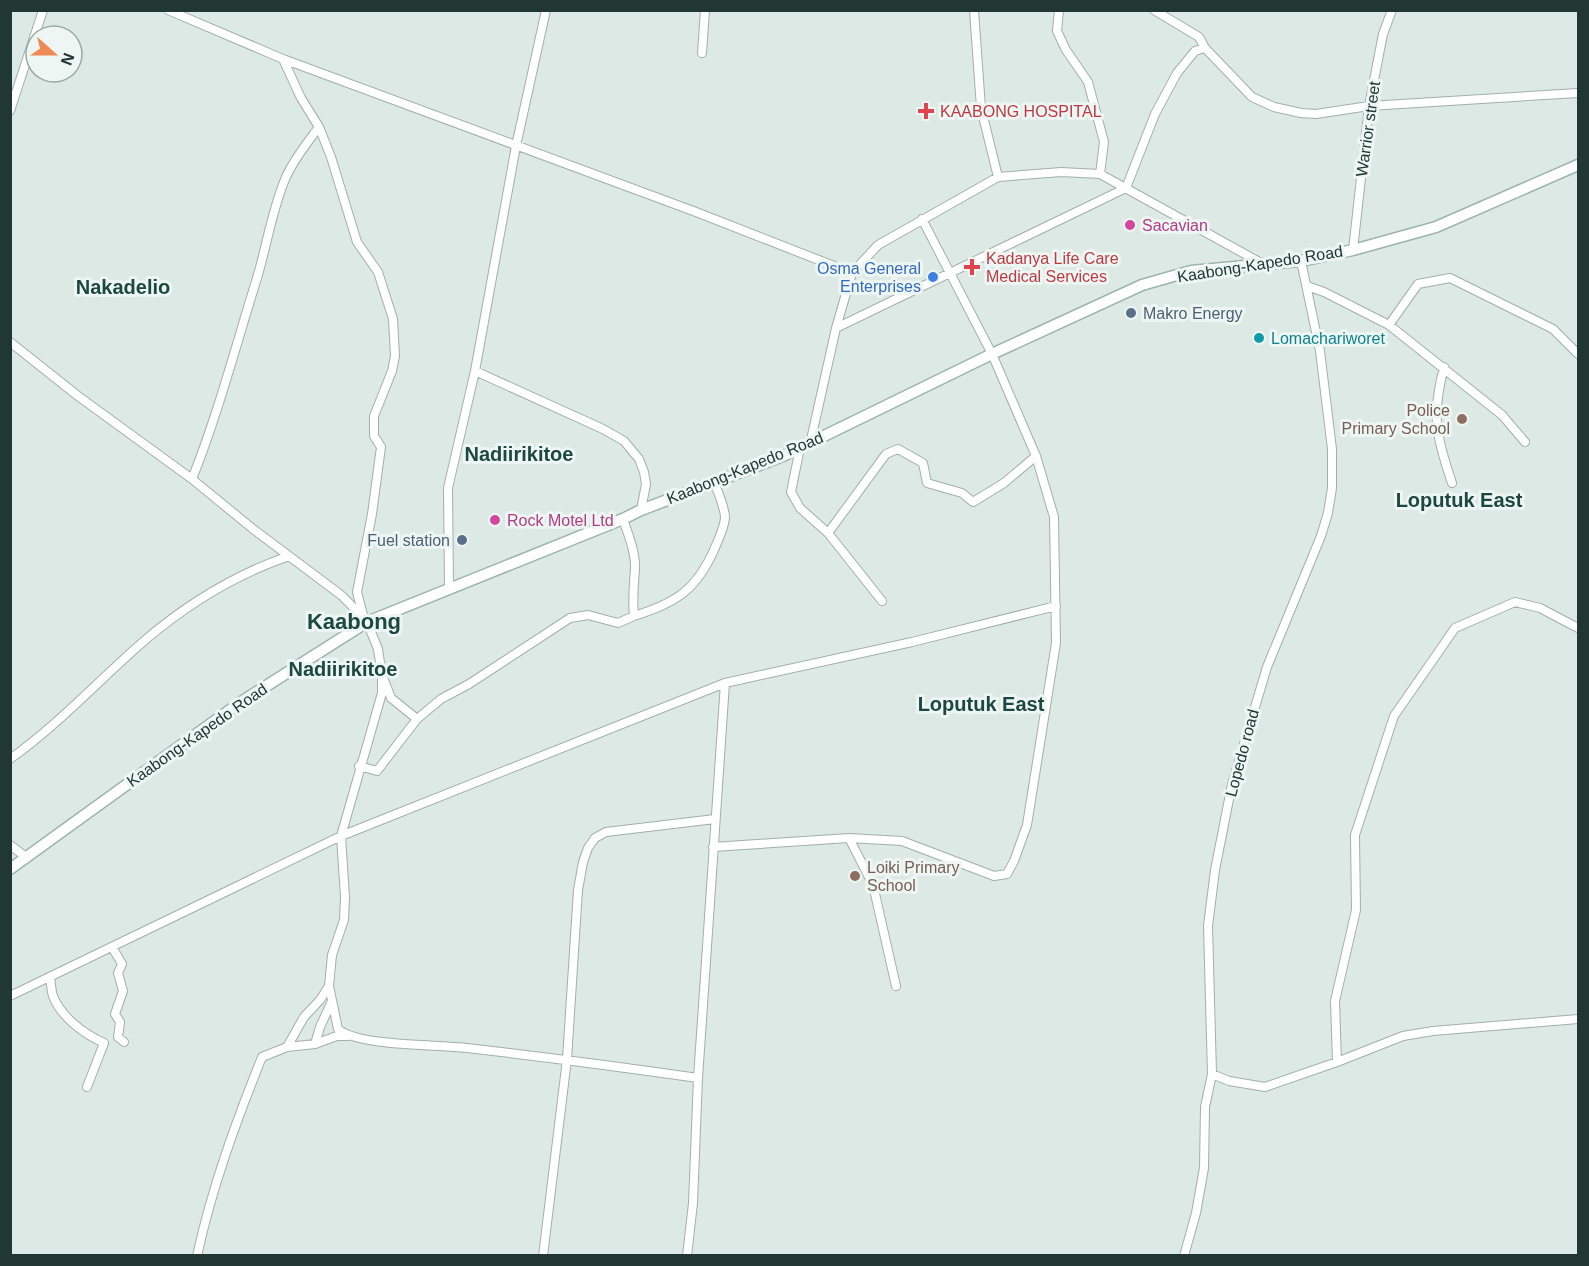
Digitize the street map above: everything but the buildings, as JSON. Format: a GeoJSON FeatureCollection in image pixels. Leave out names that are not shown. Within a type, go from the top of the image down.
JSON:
{"type":"FeatureCollection","features":[{"type":"Feature","properties":{"kind":"main road","name":"Kaabong-Kapedo Road"},"geometry":{"type":"LineString","coordinates":[[10,869],[241,702],[365,619],[449,590],[641,510],[805,446],[992,354],[1142,285],[1191,272],[1301,261],[1353,250],[1436,227],[1578,165]]}},
{"type":"Feature","properties":{"kind":"street"},"geometry":{"type":"LineString","coordinates":[[10,111],[43,10]]}},
{"type":"Feature","properties":{"kind":"street"},"geometry":{"type":"LineString","coordinates":[[168,10],[283,59],[696,212],[852,273]]}},
{"type":"Feature","properties":{"kind":"street"},"geometry":{"type":"LineString","coordinates":[[449,590],[448,488],[475,371],[516,146],[546,10]]}},
{"type":"Feature","properties":{"kind":"street"},"geometry":{"type":"LineString","coordinates":[[702,53],[705,10]]}},
{"type":"Feature","properties":{"kind":"street"},"geometry":{"type":"LineString","coordinates":[[974,10],[981,108],[998,177]]}},
{"type":"Feature","properties":{"kind":"street"},"geometry":{"type":"LineString","coordinates":[[1059,10],[1057,31],[1066,50],[1088,82],[1104,142],[1100,174]]}},
{"type":"Feature","properties":{"kind":"street"},"geometry":{"type":"LineString","coordinates":[[1154,10],[1199,37],[1205,48],[1252,97],[1274,107],[1300,113],[1316,114],[1369,106],[1578,93]]}},
{"type":"Feature","properties":{"kind":"street","name":"Warrior street"},"geometry":{"type":"LineString","coordinates":[[1353,250],[1369,106],[1383,34],[1392,10]]}},
{"type":"Feature","properties":{"kind":"street"},"geometry":{"type":"LineString","coordinates":[[836,328],[1126,188],[1155,114],[1177,74],[1196,51],[1205,48]]}},
{"type":"Feature","properties":{"kind":"street"},"geometry":{"type":"LineString","coordinates":[[283,59],[301,98],[319,127],[357,242],[378,272],[393,319],[395,339],[392,371],[374,416],[374,436],[381,447],[372,514],[357,592],[365,619],[378,649],[382,693],[359,766],[341,836],[345,897],[344,920],[332,956],[329,986],[338,1029],[350,1036]]}},
{"type":"Feature","properties":{"kind":"street"},"geometry":{"type":"LineString","coordinates":[[192,479],[206,445],[220,400],[268,240],[278,198],[300,152],[319,127]]}},
{"type":"Feature","properties":{"kind":"street"},"geometry":{"type":"LineString","coordinates":[[882,601],[828,533],[800,508],[790,492],[805,446],[852,273],[878,245],[998,177],[1061,172],[1100,174],[1264,265]]}},
{"type":"Feature","properties":{"kind":"street"},"geometry":{"type":"LineString","coordinates":[[713,847],[849,838],[902,841],[994,876],[1006,874],[1014,861],[1027,825],[1056,643],[1054,517],[1036,456],[992,354],[922,219]]}},
{"type":"Feature","properties":{"kind":"street","name":"Lopedo road"},"geometry":{"type":"LineString","coordinates":[[1184,1256],[1196,1213],[1204,1168],[1205,1107],[1212,1074],[1208,926],[1215,870],[1230,795],[1267,667],[1321,536],[1332,488],[1331,439],[1320,351],[1301,261]]}},
{"type":"Feature","properties":{"kind":"street"},"geometry":{"type":"LineString","coordinates":[[1389,325],[1418,284],[1450,278],[1553,329],[1578,354]]}},
{"type":"Feature","properties":{"kind":"street"},"geometry":{"type":"LineString","coordinates":[[1307,286],[1324,292],[1389,325],[1503,415],[1525,442]]}},
{"type":"Feature","properties":{"kind":"street"},"geometry":{"type":"LineString","coordinates":[[10,342],[341,595],[365,619]]}},
{"type":"Feature","properties":{"kind":"street"},"geometry":{"type":"LineString","coordinates":[[1444,367],[1437,395],[1437,433],[1452,483]]}},
{"type":"Feature","properties":{"kind":"street"},"geometry":{"type":"LineString","coordinates":[[475,371],[603,429],[624,441],[639,459],[644,472],[646,484],[641,510]]}},
{"type":"Feature","properties":{"kind":"street"},"geometry":{"type":"LineString","coordinates":[[828,533],[886,454],[897,449],[923,464],[927,483],[962,493],[973,502],[1004,483],[1036,456]]}},
{"type":"Feature","properties":{"kind":"street"},"geometry":{"type":"LineString","coordinates":[[359,766],[377,771],[417,720],[441,699],[469,684],[570,618],[588,615],[618,623],[656,609],[682,596],[704,572],[720,537],[725,518],[714,482]]}},
{"type":"Feature","properties":{"kind":"street"},"geometry":{"type":"LineString","coordinates":[[623,519],[636,567],[632,602],[634,616]]}},
{"type":"Feature","properties":{"kind":"street"},"geometry":{"type":"LineString","coordinates":[[10,759],[57,721],[162,627],[232,581],[289,556]]}},
{"type":"Feature","properties":{"kind":"street"},"geometry":{"type":"LineString","coordinates":[[1337,1062],[1335,1001],[1356,910],[1355,835],[1394,716],[1455,628],[1515,602],[1540,608],[1578,628]]}},
{"type":"Feature","properties":{"kind":"street"},"geometry":{"type":"LineString","coordinates":[[10,996],[341,836],[725,683],[912,642],[1056,606]]}},
{"type":"Feature","properties":{"kind":"street"},"geometry":{"type":"LineString","coordinates":[[382,676],[391,698],[417,720]]}},
{"type":"Feature","properties":{"kind":"street"},"geometry":{"type":"LineString","coordinates":[[687,1256],[693,1203],[698,1078],[725,683]]}},
{"type":"Feature","properties":{"kind":"street"},"geometry":{"type":"LineString","coordinates":[[543,1256],[567,1059],[578,890],[584,861],[595,838],[606,832],[715,819]]}},
{"type":"Feature","properties":{"kind":"street"},"geometry":{"type":"LineString","coordinates":[[849,838],[873,885],[896,986]]}},
{"type":"Feature","properties":{"kind":"street"},"geometry":{"type":"LineString","coordinates":[[10,845],[26,857]]}},
{"type":"Feature","properties":{"kind":"street"},"geometry":{"type":"LineString","coordinates":[[112,947],[122,964],[118,973],[123,991],[115,1014],[120,1022],[118,1036],[124,1042]]}},
{"type":"Feature","properties":{"kind":"street"},"geometry":{"type":"LineString","coordinates":[[50,977],[53,995],[68,1019],[93,1038],[104,1043],[87,1087]]}},
{"type":"Feature","properties":{"kind":"street"},"geometry":{"type":"LineString","coordinates":[[287,1047],[304,1017],[329,986]]}},
{"type":"Feature","properties":{"kind":"street"},"geometry":{"type":"LineString","coordinates":[[315,1044],[332,1001]]}},
{"type":"Feature","properties":{"kind":"street"},"geometry":{"type":"LineString","coordinates":[[1212,1074],[1229,1081],[1265,1087],[1403,1036],[1433,1030],[1578,1019]]}},
{"type":"Feature","properties":{"kind":"street"},"geometry":{"type":"LineString","coordinates":[[197,1256],[207,1208],[240,1112],[262,1057],[287,1047],[315,1044],[337,1036],[350,1036],[387,1042],[450,1046],[567,1059],[698,1078]]}},
{"type":"Feature","properties":{"kind":"place","name":"KAABONG HOSPITAL"},"geometry":{"type":"Point","coordinates":[926,111]}},
{"type":"Feature","properties":{"kind":"place","name":"Sacavian"},"geometry":{"type":"Point","coordinates":[1130,225]}},
{"type":"Feature","properties":{"kind":"place","name":"Kadanya Life Care Medical Services"},"geometry":{"type":"Point","coordinates":[972,267]}},
{"type":"Feature","properties":{"kind":"place","name":"Osma General Enterprises"},"geometry":{"type":"Point","coordinates":[933,277]}},
{"type":"Feature","properties":{"kind":"place","name":"Makro Energy"},"geometry":{"type":"Point","coordinates":[1131,313]}},
{"type":"Feature","properties":{"kind":"place","name":"Lomachariworet"},"geometry":{"type":"Point","coordinates":[1259,338]}},
{"type":"Feature","properties":{"kind":"place","name":"Police Primary School"},"geometry":{"type":"Point","coordinates":[1462,419]}},
{"type":"Feature","properties":{"kind":"place","name":"Rock Motel Ltd"},"geometry":{"type":"Point","coordinates":[495,520]}},
{"type":"Feature","properties":{"kind":"place","name":"Fuel station"},"geometry":{"type":"Point","coordinates":[462,540]}},
{"type":"Feature","properties":{"kind":"place","name":"Loiki Primary School"},"geometry":{"type":"Point","coordinates":[855,876]}},
{"type":"Feature","properties":{"kind":"district","name":"Nakadelio"},"geometry":{"type":"Point","coordinates":[123,287]}},
{"type":"Feature","properties":{"kind":"district","name":"Nadiirikitoe"},"geometry":{"type":"Point","coordinates":[519,454]}},
{"type":"Feature","properties":{"kind":"district","name":"Loputuk East"},"geometry":{"type":"Point","coordinates":[1459,500]}},
{"type":"Feature","properties":{"kind":"district","name":"Kaabong"},"geometry":{"type":"Point","coordinates":[354,621]}},
{"type":"Feature","properties":{"kind":"district","name":"Nadiirikitoe"},"geometry":{"type":"Point","coordinates":[343,669]}},
{"type":"Feature","properties":{"kind":"district","name":"Loputuk East"},"geometry":{"type":"Point","coordinates":[981,704]}}]}
